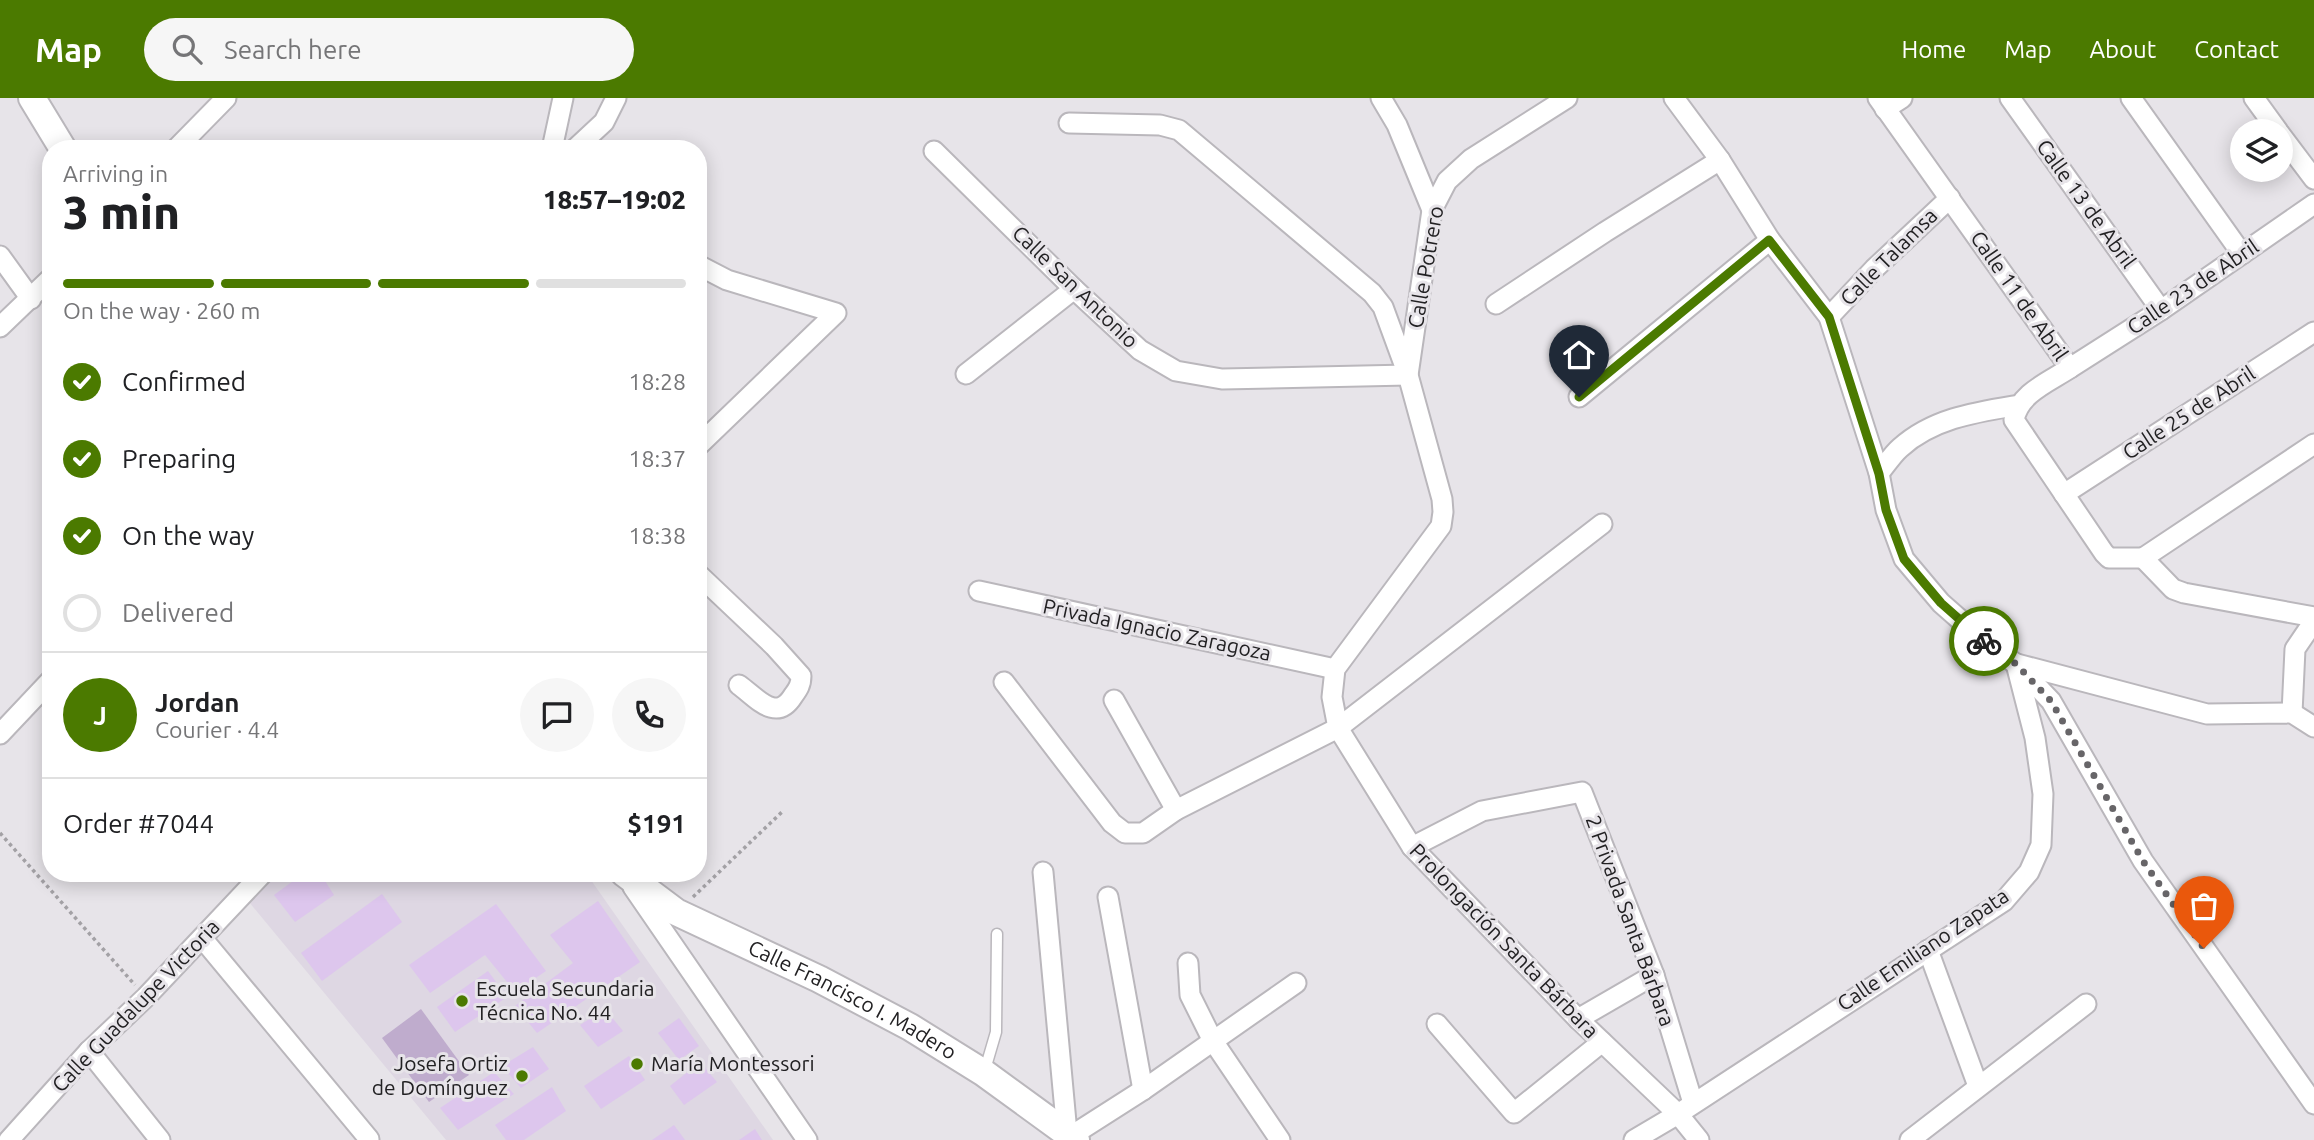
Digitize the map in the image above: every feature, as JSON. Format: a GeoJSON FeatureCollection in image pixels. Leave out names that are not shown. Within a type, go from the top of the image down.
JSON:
{"type":"FeatureCollection","features":[{"type":"Feature","properties":{"kind":"street"},"geometry":{"type":"LineString","coordinates":[[32,98],[58,140]]}},
{"type":"Feature","properties":{"kind":"street"},"geometry":{"type":"LineString","coordinates":[[185,140],[226,98]]}},
{"type":"Feature","properties":{"kind":"street"},"geometry":{"type":"LineString","coordinates":[[554,140],[563,98]]}},
{"type":"Feature","properties":{"kind":"street"},"geometry":{"type":"LineString","coordinates":[[585,140],[604,122],[616,98]]}},
{"type":"Feature","properties":{"kind":"street"},"geometry":{"type":"LineString","coordinates":[[1381,98],[1397,125],[1432,210]]}},
{"type":"Feature","properties":{"kind":"street","name":"Calle Potrero"},"geometry":{"type":"LineString","coordinates":[[1408,375],[1432,210],[1447,181],[1471,159],[1567,98]]}},
{"type":"Feature","properties":{"kind":"street"},"geometry":{"type":"LineString","coordinates":[[1674,98],[1720,160],[1769,240],[1829,317],[1879,474],[1886,510],[1904,559],[1941,603],[1983,640],[2016,664],[2051,701],[2143,861],[2314,1104]]}},
{"type":"Feature","properties":{"kind":"street"},"geometry":{"type":"LineString","coordinates":[[1863,98],[1881,103],[1902,98]]}},
{"type":"Feature","properties":{"kind":"street","name":"Calle 13 de Abril"},"geometry":{"type":"LineString","coordinates":[[2010,98],[2161,310]]}},
{"type":"Feature","properties":{"kind":"street"},"geometry":{"type":"LineString","coordinates":[[2131,98],[2242,254]]}},
{"type":"Feature","properties":{"kind":"street"},"geometry":{"type":"LineString","coordinates":[[2254,98],[2269,119]]}},
{"type":"Feature","properties":{"kind":"street","name":"Calle 11 de Abril"},"geometry":{"type":"LineString","coordinates":[[1881,103],[2070,368],[2026,396],[2019,405]]}},
{"type":"Feature","properties":{"kind":"street"},"geometry":{"type":"LineString","coordinates":[[1069,123],[1160,125],[1179,130],[1372,293],[1382,307],[1408,375],[1442,499],[1443,512],[1441,526],[1335,669]]}},
{"type":"Feature","properties":{"kind":"street","name":"Calle San Antonio"},"geometry":{"type":"LineString","coordinates":[[934,151],[1140,351],[1176,371],[1222,379],[1408,375]]}},
{"type":"Feature","properties":{"kind":"street"},"geometry":{"type":"LineString","coordinates":[[2293,151],[2314,179]]}},
{"type":"Feature","properties":{"kind":"street"},"geometry":{"type":"LineString","coordinates":[[1496,304],[1720,160]]}},
{"type":"Feature","properties":{"kind":"street","name":"Calle Talamsa"},"geometry":{"type":"LineString","coordinates":[[1829,317],[1883,261],[1951,198]]}},
{"type":"Feature","properties":{"kind":"street","name":"Calle 23 de Abril"},"geometry":{"type":"LineString","coordinates":[[2070,368],[2161,310],[2314,204]]}},
{"type":"Feature","properties":{"kind":"street"},"geometry":{"type":"LineString","coordinates":[[1579,397],[1769,240]]}},
{"type":"Feature","properties":{"kind":"street"},"geometry":{"type":"LineString","coordinates":[[0,256],[31,299]]}},
{"type":"Feature","properties":{"kind":"street"},"geometry":{"type":"LineString","coordinates":[[707,270],[727,280],[836,313],[707,437]]}},
{"type":"Feature","properties":{"kind":"street"},"geometry":{"type":"LineString","coordinates":[[0,327],[42,287]]}},
{"type":"Feature","properties":{"kind":"street"},"geometry":{"type":"LineString","coordinates":[[966,373],[1074,289]]}},
{"type":"Feature","properties":{"kind":"street","name":"Calle 25 de Abril"},"geometry":{"type":"LineString","coordinates":[[2064,494],[2314,332]]}},
{"type":"Feature","properties":{"kind":"street"},"geometry":{"type":"LineString","coordinates":[[1879,474],[1898,450],[1941,421],[2019,405],[2014,420],[2104,553],[2109,558],[2143,558],[2314,444]]}},
{"type":"Feature","properties":{"kind":"street"},"geometry":{"type":"LineString","coordinates":[[1004,682],[1112,823],[1125,834],[1143,833],[1176,810],[1338,728],[1602,524]]}},
{"type":"Feature","properties":{"kind":"street"},"geometry":{"type":"LineString","coordinates":[[2143,558],[2174,589],[2184,593],[2314,619],[2295,649],[2291,713]]}},
{"type":"Feature","properties":{"kind":"street"},"geometry":{"type":"LineString","coordinates":[[707,583],[801,676],[801,685],[788,705],[778,710],[769,708],[739,685]]}},
{"type":"Feature","properties":{"kind":"street","name":"Privada Ignacio Zaragoza"},"geometry":{"type":"LineString","coordinates":[[979,591],[1335,669]]}},
{"type":"Feature","properties":{"kind":"street"},"geometry":{"type":"LineString","coordinates":[[2016,664],[2207,714],[2291,713],[2314,727]]}},
{"type":"Feature","properties":{"kind":"street","name":"Calle Emiliano Zapata"},"geometry":{"type":"LineString","coordinates":[[1634,1140],[1686,1109],[2004,901],[2029,872],[2041,845],[2043,794],[2035,738],[2016,664]]}},
{"type":"Feature","properties":{"kind":"street","name":"Prolongación Santa Bárbara"},"geometry":{"type":"LineString","coordinates":[[1335,669],[1332,698],[1338,728],[1412,847],[1602,1042],[1686,1109],[1699,1140]]}},
{"type":"Feature","properties":{"kind":"street"},"geometry":{"type":"LineString","coordinates":[[0,734],[42,690]]}},
{"type":"Feature","properties":{"kind":"street"},"geometry":{"type":"LineString","coordinates":[[1114,700],[1176,810]]}},
{"type":"Feature","properties":{"kind":"street","name":"2 Privada Santa Bárbara"},"geometry":{"type":"LineString","coordinates":[[1412,847],[1482,811],[1583,792],[1654,975],[1686,1109]]}},
{"type":"Feature","properties":{"kind":"street"},"geometry":{"type":"LineString","coordinates":[[1043,872],[1071,1136],[1143,1090],[1296,983]]}},
{"type":"Feature","properties":{"kind":"street","name":"Calle Guadalupe Victoria"},"geometry":{"type":"LineString","coordinates":[[9,1140],[89,1051],[146,997],[255,882]]}},
{"type":"Feature","properties":{"kind":"street"},"geometry":{"type":"LineString","coordinates":[[630,882],[807,1140]]}},
{"type":"Feature","properties":{"kind":"street","name":"Calle Francisco I. Madero"},"geometry":{"type":"LineString","coordinates":[[635,882],[676,912],[819,979],[910,1027],[984,1073],[1071,1136]]}},
{"type":"Feature","properties":{"kind":"street"},"geometry":{"type":"LineString","coordinates":[[1108,897],[1143,1090]]}},
{"type":"Feature","properties":{"kind":"street"},"geometry":{"type":"LineString","coordinates":[[202,938],[369,1139]]}},
{"type":"Feature","properties":{"kind":"street"},"geometry":{"type":"LineString","coordinates":[[1928,950],[1978,1086]]}},
{"type":"Feature","properties":{"kind":"street"},"geometry":{"type":"LineString","coordinates":[[1188,963],[1191,995],[1213,1041],[1280,1140]]}},
{"type":"Feature","properties":{"kind":"street"},"geometry":{"type":"LineString","coordinates":[[1578,1019],[1654,975]]}},
{"type":"Feature","properties":{"kind":"street"},"geometry":{"type":"LineString","coordinates":[[1910,1140],[2086,1004]]}},
{"type":"Feature","properties":{"kind":"street"},"geometry":{"type":"LineString","coordinates":[[1437,1024],[1514,1113],[1602,1042]]}},
{"type":"Feature","properties":{"kind":"street"},"geometry":{"type":"LineString","coordinates":[[89,1051],[160,1140]]}},
{"type":"Feature","properties":{"kind":"lane"},"geometry":{"type":"LineString","coordinates":[[984,1073],[996,1032],[997,934]]}},
{"type":"Feature","properties":{"kind":"path"},"geometry":{"type":"LineString","coordinates":[[676,912],[783,811]]}},
{"type":"Feature","properties":{"kind":"path"},"geometry":{"type":"LineString","coordinates":[[0,833],[42,880]]}},
{"type":"Feature","properties":{"kind":"path"},"geometry":{"type":"LineString","coordinates":[[44,882],[146,997]]}},
{"type":"Feature","properties":{"kind":"shaded area","name":"Escuela Secundaria Técnica No. 44"},"geometry":{"type":"Polygon","coordinates":[[[268,882],[592,882],[773,1140],[446,1140],[249,902],[268,882]]]}},
{"type":"Feature","properties":{"kind":"shaded area"},"geometry":{"type":"Polygon","coordinates":[[[421,1009],[469,1075],[429,1102],[382,1038],[421,1009]]]}},
{"type":"Feature","properties":{"kind":"building"},"geometry":{"type":"Polygon","coordinates":[[[292,882],[326,882],[334,895],[295,922],[274,895],[292,882]]]}},
{"type":"Feature","properties":{"kind":"building"},"geometry":{"type":"Polygon","coordinates":[[[382,894],[402,922],[322,981],[301,953],[382,894]]]}},
{"type":"Feature","properties":{"kind":"building"},"geometry":{"type":"Polygon","coordinates":[[[598,901],[640,962],[537,1033],[515,1006],[573,963],[550,935],[598,901]]]}},
{"type":"Feature","properties":{"kind":"building"},"geometry":{"type":"Polygon","coordinates":[[[496,904],[546,971],[515,992],[485,955],[430,993],[409,965],[496,904]]]}},
{"type":"Feature","properties":{"kind":"building"},"geometry":{"type":"Polygon","coordinates":[[[488,971],[507,997],[455,1032],[437,1007],[488,971]]]}},
{"type":"Feature","properties":{"kind":"building"},"geometry":{"type":"Polygon","coordinates":[[[605,1009],[623,1031],[598,1047],[580,1025],[605,1009]]]}},
{"type":"Feature","properties":{"kind":"building"},"geometry":{"type":"Polygon","coordinates":[[[679,1018],[699,1046],[679,1060],[658,1033],[679,1018]]]}},
{"type":"Feature","properties":{"kind":"building"},"geometry":{"type":"Polygon","coordinates":[[[533,1047],[549,1069],[521,1088],[502,1066],[533,1047]]]}},
{"type":"Feature","properties":{"kind":"building"},"geometry":{"type":"Polygon","coordinates":[[[629,1056],[645,1080],[601,1109],[584,1086],[629,1056]]]}},
{"type":"Feature","properties":{"kind":"building"},"geometry":{"type":"Polygon","coordinates":[[[700,1062],[717,1082],[684,1105],[670,1086],[700,1062]]]}},
{"type":"Feature","properties":{"kind":"building"},"geometry":{"type":"Polygon","coordinates":[[[494,1072],[514,1094],[458,1130],[440,1108],[494,1072]]]}},
{"type":"Feature","properties":{"kind":"building"},"geometry":{"type":"Polygon","coordinates":[[[552,1087],[566,1111],[524,1140],[506,1140],[495,1125],[552,1087]]]}},
{"type":"Feature","properties":{"kind":"building"},"geometry":{"type":"Polygon","coordinates":[[[674,1125],[685,1140],[652,1140],[674,1125]]]}},
{"type":"Feature","properties":{"kind":"building"},"geometry":{"type":"Polygon","coordinates":[[[755,1129],[762,1140],[739,1140],[755,1129]]]}},
{"type":"Feature","properties":{"kind":"way so far"},"geometry":{"type":"LineString","coordinates":[[1984,641],[2016,664],[2051,701],[2143,861],[2204,948]]}},
{"type":"Feature","properties":{"kind":"place","name":"Escuela Secundaria Técnica No. 44"},"geometry":{"type":"Point","coordinates":[462,1001]}},
{"type":"Feature","properties":{"kind":"place","name":"María Montessori"},"geometry":{"type":"Point","coordinates":[637,1064]}},
{"type":"Feature","properties":{"kind":"place","name":"Josefa Ortiz de Domínguez"},"geometry":{"type":"Point","coordinates":[522,1076]}},
{"type":"Feature","properties":{"kind":"route"},"geometry":{"type":"LineString","coordinates":[[1579,397],[1769,240],[1829,317],[1879,474],[1886,510],[1904,559],[1941,603],[1984,641]]}}]}
